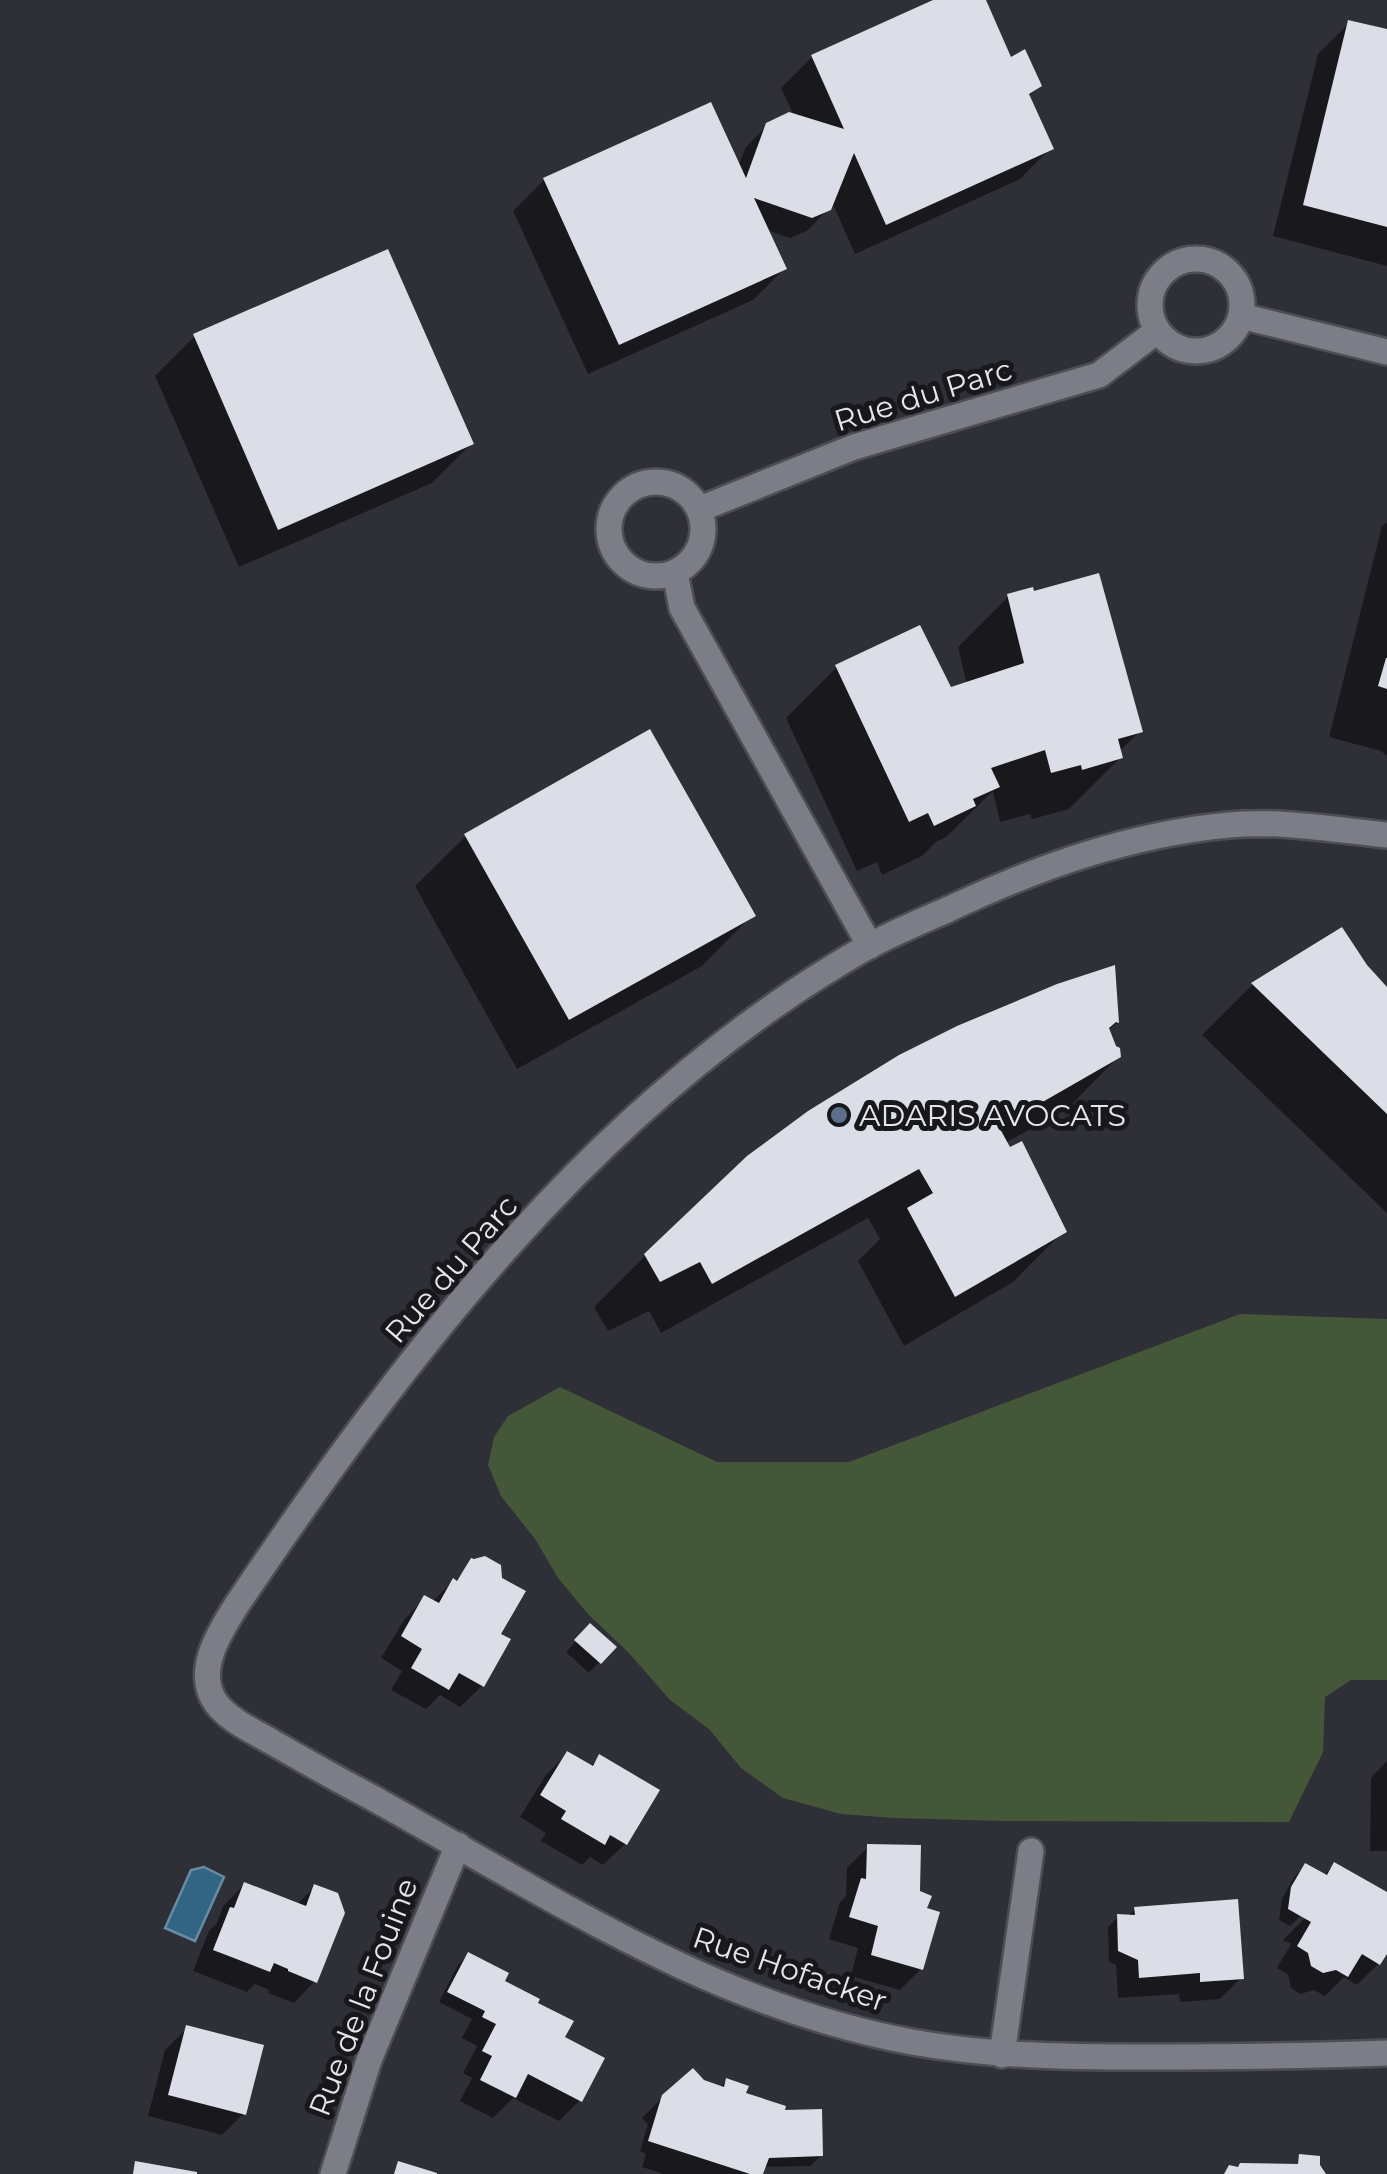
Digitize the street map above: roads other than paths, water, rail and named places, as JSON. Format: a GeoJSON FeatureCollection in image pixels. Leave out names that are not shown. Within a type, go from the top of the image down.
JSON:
{"type":"FeatureCollection","features":[{"type":"Feature","properties":{"kind":"street"},"geometry":{"type":"LineString","coordinates":[[1190,258],[1208,259],[1236,281],[1243,298],[1241,316],[1234,332],[1220,345],[1204,351],[1186,350],[1169,343],[1157,331],[1150,313],[1150,294],[1158,277],[1172,264],[1190,258]]}},
{"type":"Feature","properties":{"kind":"street"},"geometry":{"type":"LineString","coordinates":[[1241,316],[1387,352]]}},
{"type":"Feature","properties":{"kind":"street","name":"Rue du Parc"},"geometry":{"type":"LineString","coordinates":[[700,510],[854,447],[1100,375],[1157,331]]}},
{"type":"Feature","properties":{"kind":"street"},"geometry":{"type":"LineString","coordinates":[[654,481],[673,484],[688,494],[700,510],[704,528],[700,546],[690,563],[675,573],[657,577],[639,574],[622,564],[612,548],[608,531],[611,512],[621,496],[636,485],[654,481]]}},
{"type":"Feature","properties":{"kind":"street"},"geometry":{"type":"LineString","coordinates":[[675,573],[682,608],[870,946]]}},
{"type":"Feature","properties":{"kind":"street","name":"Rue du Parc"},"geometry":{"type":"LineString","coordinates":[[234,1720],[216,1702],[207,1681],[219,1634],[371,1414],[460,1304],[561,1191],[650,1104],[756,1020],[870,946],[988,890],[1110,846],[1233,824],[1387,835]]}},
{"type":"Feature","properties":{"kind":"street","name":"Rue Hofacker"},"geometry":{"type":"LineString","coordinates":[[234,1720],[645,1951],[727,1987],[844,2026],[911,2042],[1002,2055],[1250,2057],[1387,2053]]}},
{"type":"Feature","properties":{"kind":"street","name":"Rue de la Fouine"},"geometry":{"type":"LineString","coordinates":[[334,2174],[369,2060],[458,1846]]}},
{"type":"Feature","properties":{"kind":"street"},"geometry":{"type":"LineString","coordinates":[[1002,2055],[1031,1852]]}},
{"type":"Feature","properties":{"kind":"water"},"geometry":{"type":"Polygon","coordinates":[[[204,1867],[224,1877],[195,1941],[165,1928],[191,1870],[204,1867]]]}},
{"type":"Feature","properties":{"kind":"place","name":"ADARIS AVOCATS"},"geometry":{"type":"Point","coordinates":[839,1115]}}]}
